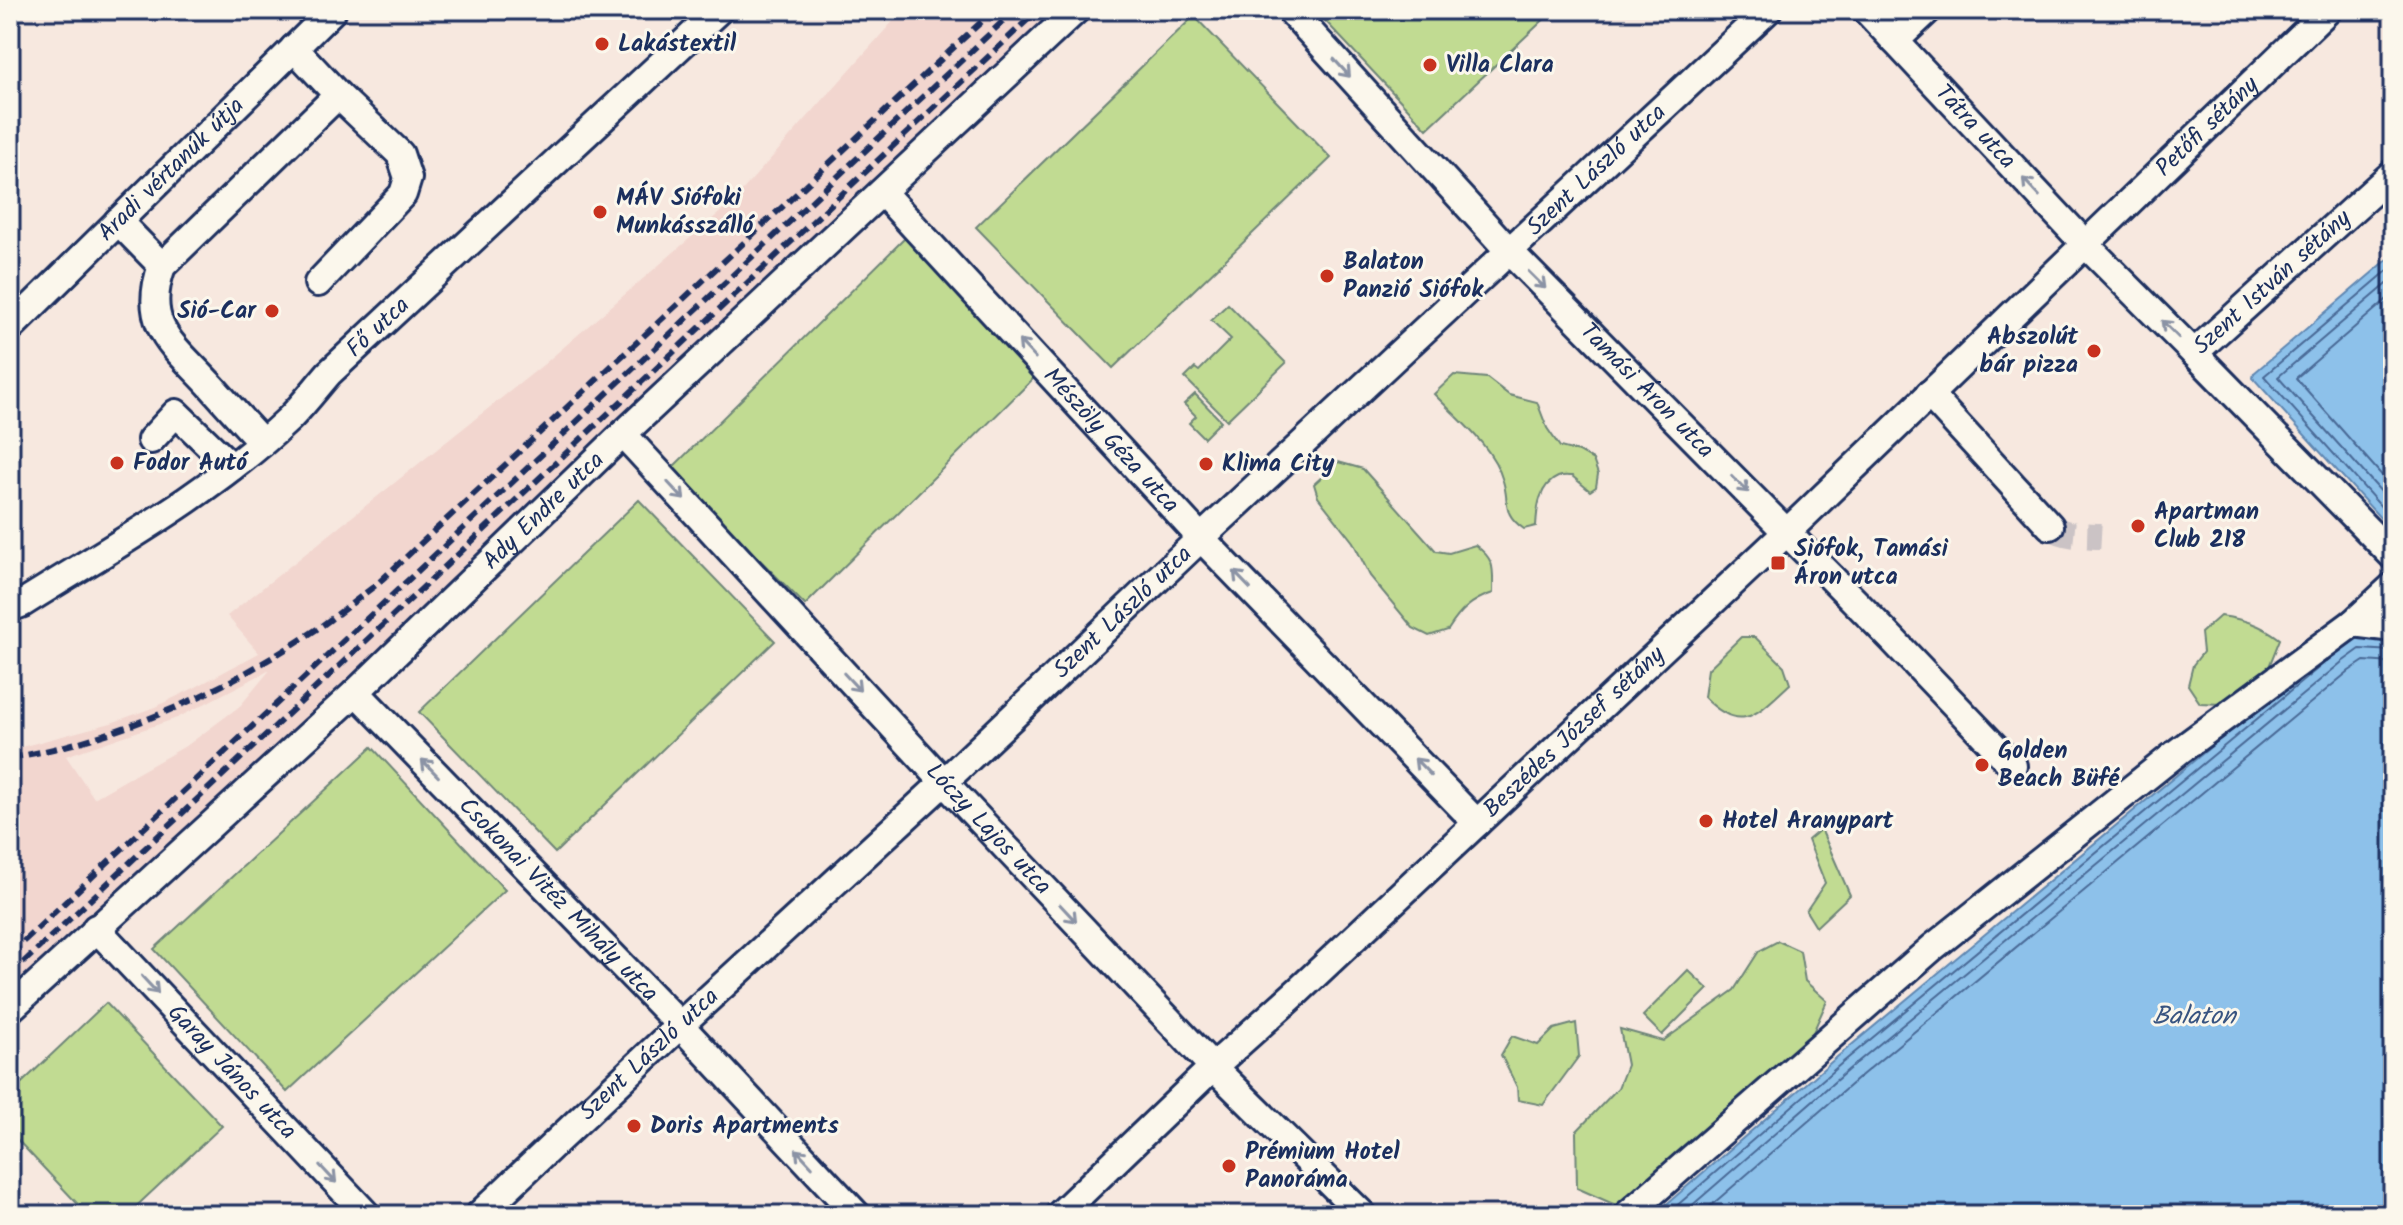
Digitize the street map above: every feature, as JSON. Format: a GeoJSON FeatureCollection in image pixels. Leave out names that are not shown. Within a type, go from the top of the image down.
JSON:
{"type":"FeatureCollection","features":[{"type":"Feature","properties":{"kind":"street","name":"Aradi vértanúk útja"},"geometry":{"type":"LineString","coordinates":[[10,328],[333,10]]}},
{"type":"Feature","properties":{"kind":"street","name":"Fő utca"},"geometry":{"type":"LineString","coordinates":[[10,608],[23,603],[161,517],[262,442],[290,417],[340,362],[719,10]]}},
{"type":"Feature","properties":{"kind":"street","name":"Ady Endre utca"},"geometry":{"type":"LineString","coordinates":[[10,1009],[356,692],[623,434],[1076,10]]}},
{"type":"Feature","properties":{"kind":"street","name":"Tamási Áron utca"},"geometry":{"type":"LineString","coordinates":[[1290,10],[1509,251],[2013,766]]}},
{"type":"Feature","properties":{"kind":"street","name":"Szent László utca"},"geometry":{"type":"LineString","coordinates":[[479,1215],[1768,10]]}},
{"type":"Feature","properties":{"kind":"street","name":"Tátra utca"},"geometry":{"type":"LineString","coordinates":[[1866,10],[2085,244]]}},
{"type":"Feature","properties":{"kind":"street"},"geometry":{"type":"LineString","coordinates":[[1895,41],[1928,10]]}},
{"type":"Feature","properties":{"kind":"street","name":"Petőfi sétány"},"geometry":{"type":"LineString","coordinates":[[2085,244],[2328,10]]}},
{"type":"Feature","properties":{"kind":"street"},"geometry":{"type":"LineString","coordinates":[[294,48],[400,154],[408,178],[403,194],[318,283]]}},
{"type":"Feature","properties":{"kind":"street"},"geometry":{"type":"LineString","coordinates":[[262,442],[171,345],[159,324],[155,308],[157,281],[162,266],[338,95]]}},
{"type":"Feature","properties":{"kind":"street","name":"Szent István sétány"},"geometry":{"type":"LineString","coordinates":[[2085,244],[2194,353],[2393,173]]}},
{"type":"Feature","properties":{"kind":"street","name":"Mészöly Géza utca"},"geometry":{"type":"LineString","coordinates":[[882,192],[1201,538],[1477,823]]}},
{"type":"Feature","properties":{"kind":"street"},"geometry":{"type":"LineString","coordinates":[[118,221],[162,266]]}},
{"type":"Feature","properties":{"kind":"street","name":"Beszédes József sétány"},"geometry":{"type":"LineString","coordinates":[[1059,1215],[1213,1067],[1787,532],[2085,244]]}},
{"type":"Feature","properties":{"kind":"street"},"geometry":{"type":"LineString","coordinates":[[2194,353],[2393,556]]}},
{"type":"Feature","properties":{"kind":"street"},"geometry":{"type":"LineString","coordinates":[[1929,394],[2050,526]]}},
{"type":"Feature","properties":{"kind":"street"},"geometry":{"type":"LineString","coordinates":[[151,440],[176,413],[232,467]]}},
{"type":"Feature","properties":{"kind":"street","name":"Lóczy Lajos utca"},"geometry":{"type":"LineString","coordinates":[[623,434],[944,782],[1213,1067],[1363,1215]]}},
{"type":"Feature","properties":{"kind":"street"},"geometry":{"type":"LineString","coordinates":[[1627,1215],[1932,948],[2179,751],[2353,623],[2393,586]]}},
{"type":"Feature","properties":{"kind":"street"},"geometry":{"type":"LineString","coordinates":[[2353,623],[2393,628]]}},
{"type":"Feature","properties":{"kind":"street","name":"Csokonai Vitéz Mihály utca"},"geometry":{"type":"LineString","coordinates":[[356,692],[680,1025],[857,1215]]}},
{"type":"Feature","properties":{"kind":"street","name":"Garay János utca"},"geometry":{"type":"LineString","coordinates":[[96,928],[367,1215]]}},
{"type":"Feature","properties":{"kind":"shaded area"},"geometry":{"type":"Polygon","coordinates":[[[903,10],[1090,10],[334,722],[10,1021],[10,750],[111,723],[155,707],[259,653],[227,616],[543,365],[732,202],[903,10]],[[270,670],[177,718],[66,756],[94,798],[189,744],[240,706],[270,670]]]}},
{"type":"Feature","properties":{"kind":"green space"},"geometry":{"type":"Polygon","coordinates":[[[1315,10],[1554,10],[1427,129],[1315,10]]]}},
{"type":"Feature","properties":{"kind":"green space"},"geometry":{"type":"Polygon","coordinates":[[[1194,16],[1331,158],[1113,368],[976,227],[1194,16]]]}},
{"type":"Feature","properties":{"kind":"green space"},"geometry":{"type":"Polygon","coordinates":[[[905,238],[1039,373],[805,605],[670,470],[905,238]]]}},
{"type":"Feature","properties":{"kind":"green space"},"geometry":{"type":"Polygon","coordinates":[[[1228,304],[1286,363],[1227,420],[1185,378],[1195,368],[1199,371],[1231,339],[1211,320],[1228,304]]]}},
{"type":"Feature","properties":{"kind":"green space"},"geometry":{"type":"Polygon","coordinates":[[[1454,375],[1487,378],[1509,395],[1537,402],[1547,428],[1560,447],[1593,460],[1598,474],[1596,487],[1590,491],[1572,476],[1560,476],[1543,491],[1536,526],[1524,529],[1509,513],[1503,481],[1491,456],[1434,394],[1454,375]]]}},
{"type":"Feature","properties":{"kind":"green space"},"geometry":{"type":"Polygon","coordinates":[[[1195,394],[1221,421],[1204,438],[1189,423],[1196,416],[1184,404],[1195,394]]]}},
{"type":"Feature","properties":{"kind":"green space"},"geometry":{"type":"Polygon","coordinates":[[[1338,462],[1363,469],[1436,551],[1449,553],[1475,545],[1482,550],[1492,566],[1493,593],[1467,607],[1448,630],[1429,636],[1413,628],[1370,576],[1353,542],[1318,497],[1314,484],[1338,462]]]}},
{"type":"Feature","properties":{"kind":"green space"},"geometry":{"type":"Polygon","coordinates":[[[639,500],[775,641],[555,853],[419,712],[639,500]]]}},
{"type":"Feature","properties":{"kind":"green space"},"geometry":{"type":"Polygon","coordinates":[[[2220,616],[2251,623],[2280,639],[2266,674],[2221,704],[2200,703],[2188,685],[2193,665],[2203,652],[2201,633],[2220,616]]]}},
{"type":"Feature","properties":{"kind":"green space"},"geometry":{"type":"Polygon","coordinates":[[[1741,637],[1755,637],[1784,666],[1790,684],[1759,711],[1739,718],[1717,709],[1704,697],[1708,669],[1741,637]]]}},
{"type":"Feature","properties":{"kind":"green space"},"geometry":{"type":"Polygon","coordinates":[[[372,747],[505,890],[287,1092],[154,949],[372,747]]]}},
{"type":"Feature","properties":{"kind":"green space"},"geometry":{"type":"Polygon","coordinates":[[[1821,829],[1850,895],[1816,927],[1806,911],[1825,883],[1808,840],[1821,829]]]}},
{"type":"Feature","properties":{"kind":"green space"},"geometry":{"type":"Polygon","coordinates":[[[1778,941],[1800,951],[1805,981],[1827,1001],[1811,1037],[1620,1207],[1577,1188],[1576,1132],[1618,1088],[1627,1065],[1620,1029],[1663,1041],[1734,990],[1759,951],[1778,941]]]}},
{"type":"Feature","properties":{"kind":"green space"},"geometry":{"type":"Polygon","coordinates":[[[1688,970],[1708,989],[1662,1035],[1643,1016],[1688,970]]]}},
{"type":"Feature","properties":{"kind":"green space"},"geometry":{"type":"Polygon","coordinates":[[[106,1003],[222,1126],[127,1215],[88,1215],[10,1132],[10,1094],[106,1003]]]}},
{"type":"Feature","properties":{"kind":"green space"},"geometry":{"type":"Polygon","coordinates":[[[1576,1023],[1579,1056],[1543,1105],[1518,1100],[1517,1087],[1501,1055],[1512,1036],[1538,1045],[1554,1029],[1576,1023]]]}},
{"type":"Feature","properties":{"kind":"water"},"geometry":{"type":"Polygon","coordinates":[[[2393,255],[2393,532],[2253,378],[2254,373],[2393,255]]]}},
{"type":"Feature","properties":{"kind":"water","name":"Balaton"},"geometry":{"type":"Polygon","coordinates":[[[2355,630],[2393,633],[2393,1215],[1654,1215],[1837,1057],[2355,630]]]}},
{"type":"Feature","properties":{"kind":"tunnel"},"geometry":{"type":"LineString","coordinates":[[2050,526],[2068,534],[2101,536]]}},
{"type":"Feature","properties":{"kind":"railway"},"geometry":{"type":"LineString","coordinates":[[10,758],[91,739],[170,710],[282,652],[376,585],[994,10]]}},
{"type":"Feature","properties":{"kind":"railway"},"geometry":{"type":"LineString","coordinates":[[10,954],[1015,10]]}},
{"type":"Feature","properties":{"kind":"railway"},"geometry":{"type":"LineString","coordinates":[[10,975],[1038,10]]}},
{"type":"Feature","properties":{"kind":"place","name":"Lakástextil"},"geometry":{"type":"Point","coordinates":[602,44]}},
{"type":"Feature","properties":{"kind":"place","name":"Villa Clara"},"geometry":{"type":"Point","coordinates":[1430,65]}},
{"type":"Feature","properties":{"kind":"place","name":"MÁV Siófoki Munkásszálló"},"geometry":{"type":"Point","coordinates":[600,212]}},
{"type":"Feature","properties":{"kind":"place","name":"Balaton Panzió Siófok"},"geometry":{"type":"Point","coordinates":[1327,276]}},
{"type":"Feature","properties":{"kind":"place","name":"Sió-Car"},"geometry":{"type":"Point","coordinates":[272,311]}},
{"type":"Feature","properties":{"kind":"place","name":"Abszolút bár pizza"},"geometry":{"type":"Point","coordinates":[2094,351]}},
{"type":"Feature","properties":{"kind":"place","name":"Fodor Autó"},"geometry":{"type":"Point","coordinates":[117,463]}},
{"type":"Feature","properties":{"kind":"place","name":"Klima City"},"geometry":{"type":"Point","coordinates":[1206,464]}},
{"type":"Feature","properties":{"kind":"place","name":"Apartman Club 218"},"geometry":{"type":"Point","coordinates":[2138,526]}},
{"type":"Feature","properties":{"kind":"place","name":"Siófok, Tamási Áron utca"},"geometry":{"type":"Point","coordinates":[1778,563]}},
{"type":"Feature","properties":{"kind":"place","name":"Golden Beach Büfé"},"geometry":{"type":"Point","coordinates":[1982,765]}},
{"type":"Feature","properties":{"kind":"place","name":"Hotel Aranypart"},"geometry":{"type":"Point","coordinates":[1706,821]}},
{"type":"Feature","properties":{"kind":"place","name":"Doris Apartments"},"geometry":{"type":"Point","coordinates":[634,1126]}},
{"type":"Feature","properties":{"kind":"place","name":"Prémium Hotel Panoráma"},"geometry":{"type":"Point","coordinates":[1229,1166]}}]}
